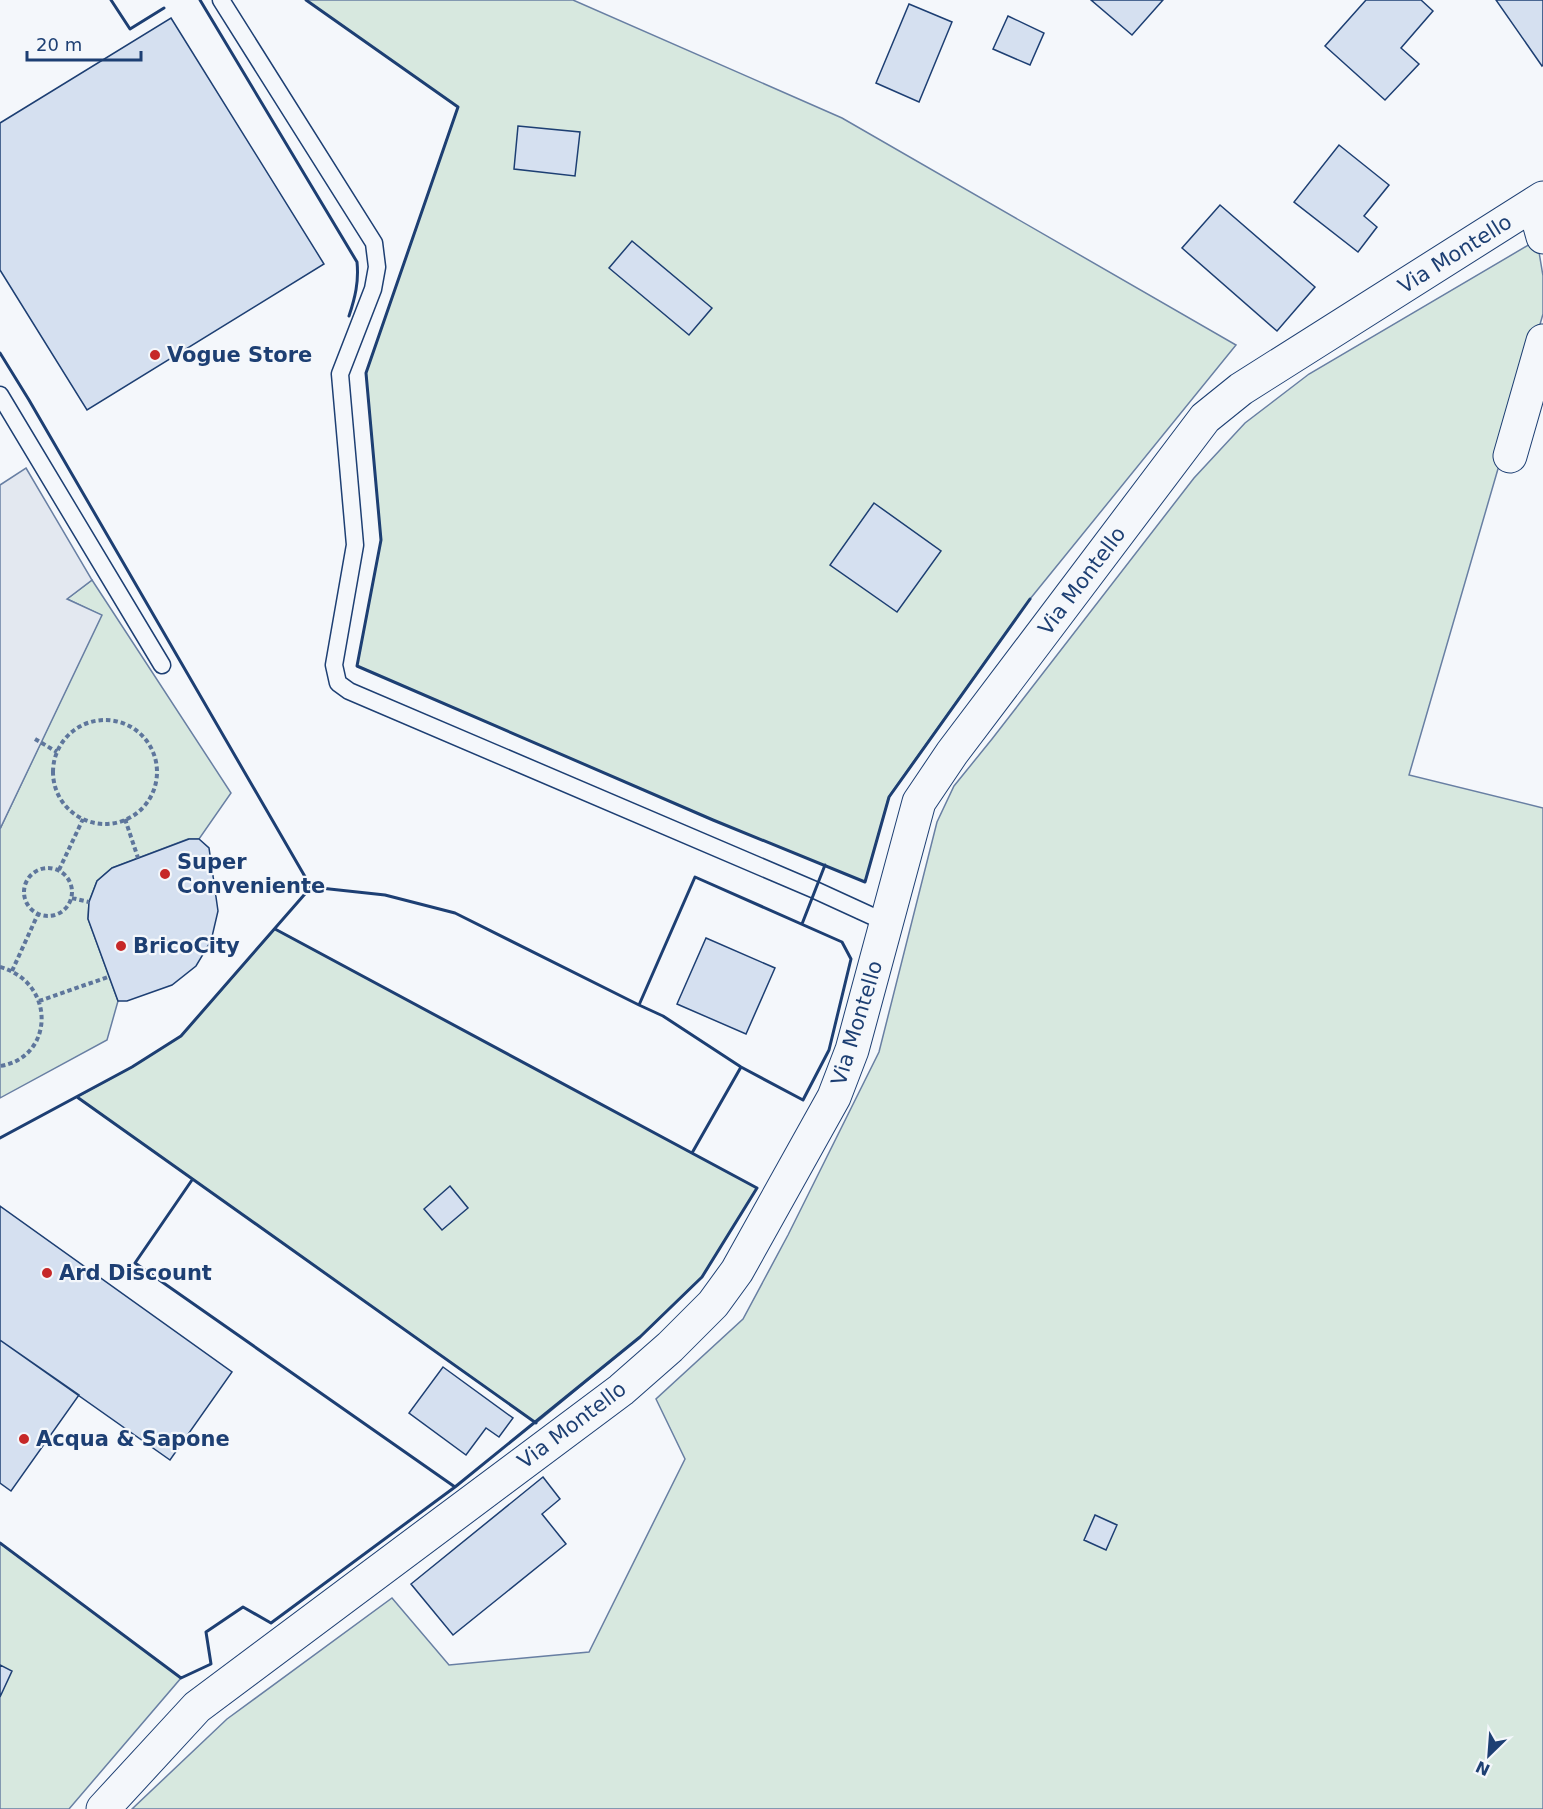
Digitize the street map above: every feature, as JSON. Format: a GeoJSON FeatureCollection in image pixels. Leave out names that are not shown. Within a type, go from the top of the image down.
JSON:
{"type":"FeatureCollection","features":[{"type":"Feature","properties":{"kind":"street","name":"Via Montello"},"geometry":{"type":"LineString","coordinates":[[103,1809],[198,1707],[621,1390],[670,1347],[713,1304],[737,1271],[834,1097],[852,1050],[919,802],[952,753],[1205,418],[1241,389],[1539,201]]}},
{"type":"Feature","properties":{"kind":"street"},"geometry":{"type":"LineString","coordinates":[[1539,201],[1543,237]]}},
{"type":"Feature","properties":{"kind":"street"},"geometry":{"type":"LineString","coordinates":[[1510,456],[1543,341]]}},
{"type":"Feature","properties":{"kind":"lane"},"geometry":{"type":"LineString","coordinates":[[222,0],[374,243],[377,267],[373,289],[340,374],[355,545],[334,665],[338,683],[349,691],[805,885],[887,923]]}},
{"type":"Feature","properties":{"kind":"lane"},"geometry":{"type":"LineString","coordinates":[[0,395],[162,665]]}},
{"type":"Feature","properties":{"kind":"path"},"geometry":{"type":"LineString","coordinates":[[98,721],[116,722],[132,728],[146,740],[155,756],[157,773],[154,790],[146,805],[133,816],[118,823],[102,824],[83,819],[72,812],[61,799],[55,784],[53,768],[57,752],[67,737],[81,726],[98,721]]}},
{"type":"Feature","properties":{"kind":"path"},"geometry":{"type":"LineString","coordinates":[[35,739],[57,752]]}},
{"type":"Feature","properties":{"kind":"path"},"geometry":{"type":"LineString","coordinates":[[59,870],[83,819]]}},
{"type":"Feature","properties":{"kind":"path"},"geometry":{"type":"LineString","coordinates":[[125,819],[138,858]]}},
{"type":"Feature","properties":{"kind":"path"},"geometry":{"type":"LineString","coordinates":[[43,868],[59,870],[70,881],[72,897],[59,914],[52,916],[38,914],[30,908],[26,900],[25,884],[35,871],[43,868]]}},
{"type":"Feature","properties":{"kind":"path"},"geometry":{"type":"LineString","coordinates":[[72,897],[89,902]]}},
{"type":"Feature","properties":{"kind":"path"},"geometry":{"type":"LineString","coordinates":[[12,971],[38,914]]}},
{"type":"Feature","properties":{"kind":"path"},"geometry":{"type":"LineString","coordinates":[[0,967],[17,973],[30,983],[39,1001],[42,1014],[40,1030],[34,1045],[22,1057],[8,1065],[0,1066]]}},
{"type":"Feature","properties":{"kind":"path"},"geometry":{"type":"LineString","coordinates":[[39,1001],[108,977]]}},
{"type":"Feature","properties":{"kind":"shaded area"},"geometry":{"type":"Polygon","coordinates":[[[306,0],[573,0],[842,118],[1236,345],[1030,599],[889,796],[865,882],[713,820],[357,666],[381,540],[366,373],[458,107],[306,0]]]}},
{"type":"Feature","properties":{"kind":"shaded area"},"geometry":{"type":"Polygon","coordinates":[[[1537,240],[1543,276],[1543,314],[1409,775],[1543,808],[1543,1809],[132,1809],[227,1719],[392,1598],[449,1665],[589,1652],[685,1459],[656,1399],[743,1319],[788,1235],[879,1052],[937,822],[954,786],[1194,478],[1245,423],[1309,374],[1537,240]]]}},
{"type":"Feature","properties":{"kind":"shaded area"},"geometry":{"type":"Polygon","coordinates":[[[26,468],[92,580],[67,599],[102,615],[0,829],[0,485],[26,468]]]}},
{"type":"Feature","properties":{"kind":"shaded area"},"geometry":{"type":"Polygon","coordinates":[[[92,580],[231,793],[199,839],[188,839],[112,868],[97,881],[89,902],[88,919],[118,1001],[107,1040],[0,1098],[0,829],[101,615],[67,599],[92,580]]]}},
{"type":"Feature","properties":{"kind":"shaded area"},"geometry":{"type":"Polygon","coordinates":[[[275,929],[757,1188],[702,1277],[640,1337],[536,1423],[77,1097],[132,1067],[181,1036],[275,929]]]}},
{"type":"Feature","properties":{"kind":"shaded area"},"geometry":{"type":"Polygon","coordinates":[[[0,1543],[181,1678],[69,1809],[0,1809],[0,1543]]]}},
{"type":"Feature","properties":{"kind":"building"},"geometry":{"type":"Polygon","coordinates":[[[1091,0],[1163,0],[1132,35],[1091,0]]]}},
{"type":"Feature","properties":{"kind":"building"},"geometry":{"type":"Polygon","coordinates":[[[1366,0],[1421,0],[1433,11],[1401,48],[1419,64],[1385,100],[1325,46],[1366,0]]]}},
{"type":"Feature","properties":{"kind":"building"},"geometry":{"type":"Polygon","coordinates":[[[1496,0],[1543,0],[1542,66],[1496,0]]]}},
{"type":"Feature","properties":{"kind":"building"},"geometry":{"type":"Polygon","coordinates":[[[909,4],[952,22],[919,102],[876,83],[909,4]]]}},
{"type":"Feature","properties":{"kind":"building"},"geometry":{"type":"Polygon","coordinates":[[[1008,16],[1044,33],[1030,65],[993,49],[1008,16]]]}},
{"type":"Feature","properties":{"kind":"building"},"geometry":{"type":"Polygon","coordinates":[[[171,18],[324,264],[87,410],[0,270],[0,123],[171,18]]]}},
{"type":"Feature","properties":{"kind":"building"},"geometry":{"type":"Polygon","coordinates":[[[518,126],[580,132],[575,176],[514,169],[518,126]]]}},
{"type":"Feature","properties":{"kind":"building"},"geometry":{"type":"Polygon","coordinates":[[[1339,145],[1389,185],[1364,216],[1377,227],[1358,252],[1294,202],[1339,145]]]}},
{"type":"Feature","properties":{"kind":"building"},"geometry":{"type":"Polygon","coordinates":[[[1220,205],[1315,287],[1277,331],[1182,248],[1220,205]]]}},
{"type":"Feature","properties":{"kind":"building"},"geometry":{"type":"Polygon","coordinates":[[[632,241],[712,308],[689,335],[609,268],[632,241]]]}},
{"type":"Feature","properties":{"kind":"building"},"geometry":{"type":"Polygon","coordinates":[[[874,503],[941,551],[897,612],[830,565],[874,503]]]}},
{"type":"Feature","properties":{"kind":"building"},"geometry":{"type":"Polygon","coordinates":[[[189,839],[199,839],[209,848],[218,911],[211,941],[196,966],[172,985],[127,1001],[118,1001],[88,919],[89,902],[97,881],[112,868],[189,839]]]}},
{"type":"Feature","properties":{"kind":"building"},"geometry":{"type":"Polygon","coordinates":[[[706,938],[775,968],[746,1034],[677,1004],[706,938]]]}},
{"type":"Feature","properties":{"kind":"building"},"geometry":{"type":"Polygon","coordinates":[[[450,1186],[468,1208],[442,1230],[424,1209],[450,1186]]]}},
{"type":"Feature","properties":{"kind":"building","name":"Ard Discount"},"geometry":{"type":"Polygon","coordinates":[[[0,1206],[232,1372],[170,1460],[0,1340],[0,1206]]]}},
{"type":"Feature","properties":{"kind":"building","name":"Acqua & Sapone"},"geometry":{"type":"Polygon","coordinates":[[[0,1340],[79,1395],[11,1491],[0,1483],[0,1340]]]}},
{"type":"Feature","properties":{"kind":"building"},"geometry":{"type":"Polygon","coordinates":[[[443,1367],[513,1418],[499,1437],[486,1428],[466,1455],[409,1413],[443,1367]]]}},
{"type":"Feature","properties":{"kind":"building"},"geometry":{"type":"Polygon","coordinates":[[[543,1477],[560,1499],[542,1514],[566,1544],[453,1635],[411,1584],[543,1477]]]}},
{"type":"Feature","properties":{"kind":"building"},"geometry":{"type":"Polygon","coordinates":[[[1095,1515],[1117,1525],[1106,1550],[1084,1540],[1095,1515]]]}},
{"type":"Feature","properties":{"kind":"building"},"geometry":{"type":"Polygon","coordinates":[[[0,1665],[12,1671],[0,1697],[0,1665]]]}},
{"type":"Feature","properties":{"kind":"wall"},"geometry":{"type":"LineString","coordinates":[[111,0],[130,29],[164,8]]}},
{"type":"Feature","properties":{"kind":"wall"},"geometry":{"type":"LineString","coordinates":[[200,0],[357,262],[356,290],[349,316]]}},
{"type":"Feature","properties":{"kind":"wall"},"geometry":{"type":"LineString","coordinates":[[306,0],[458,107],[366,373],[381,540],[357,666],[713,820],[865,882],[889,797],[1030,599]]}},
{"type":"Feature","properties":{"kind":"wall"},"geometry":{"type":"LineString","coordinates":[[0,353],[311,887]]}},
{"type":"Feature","properties":{"kind":"wall"},"geometry":{"type":"LineString","coordinates":[[802,924],[825,865]]}},
{"type":"Feature","properties":{"kind":"wall"},"geometry":{"type":"LineString","coordinates":[[0,1138],[132,1067],[181,1036],[311,887],[385,895],[455,913],[639,1005],[663,1016],[741,1067],[803,1100],[829,1050],[851,959],[842,942],[695,877],[639,1005]]}},
{"type":"Feature","properties":{"kind":"wall"},"geometry":{"type":"LineString","coordinates":[[0,1543],[181,1678],[211,1664],[206,1632],[243,1607],[271,1623],[455,1487],[640,1337],[702,1277],[757,1188],[275,929]]}},
{"type":"Feature","properties":{"kind":"wall"},"geometry":{"type":"LineString","coordinates":[[692,1153],[741,1067]]}},
{"type":"Feature","properties":{"kind":"wall"},"geometry":{"type":"LineString","coordinates":[[77,1097],[536,1423]]}},
{"type":"Feature","properties":{"kind":"wall"},"geometry":{"type":"LineString","coordinates":[[192,1180],[135,1263],[455,1487]]}},
{"type":"Feature","properties":{"kind":"place","name":"Vogue Store"},"geometry":{"type":"Point","coordinates":[155,355]}},
{"type":"Feature","properties":{"kind":"place","name":"Super Conveniente"},"geometry":{"type":"Point","coordinates":[165,874]}},
{"type":"Feature","properties":{"kind":"place","name":"BricoCity"},"geometry":{"type":"Point","coordinates":[121,946]}},
{"type":"Feature","properties":{"kind":"place","name":"Ard Discount"},"geometry":{"type":"Point","coordinates":[47,1273]}},
{"type":"Feature","properties":{"kind":"place","name":"Acqua & Sapone"},"geometry":{"type":"Point","coordinates":[24,1439]}}]}
